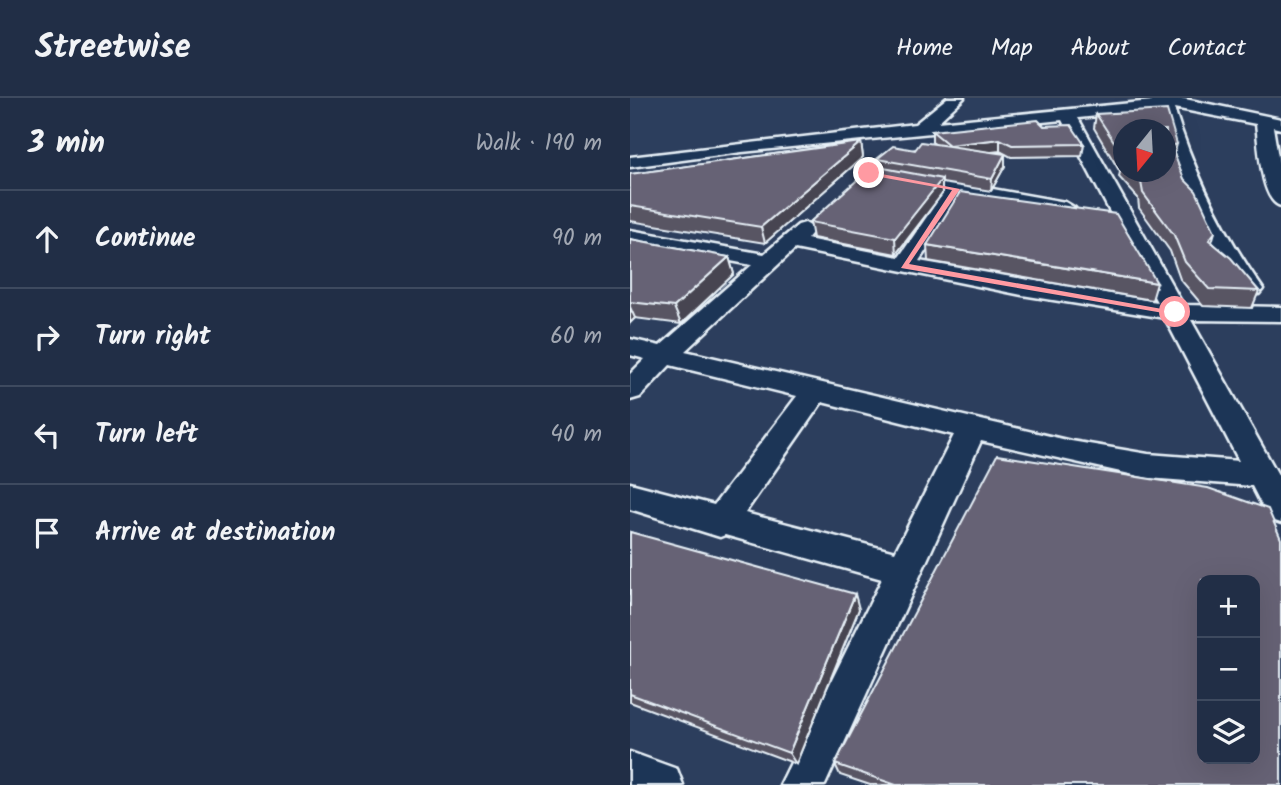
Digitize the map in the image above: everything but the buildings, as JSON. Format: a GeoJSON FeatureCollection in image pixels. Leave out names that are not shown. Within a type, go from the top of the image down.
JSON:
{"type":"FeatureCollection","features":[{"type":"Feature","properties":{"kind":"street"},"geometry":{"type":"LineString","coordinates":[[956,98],[884,166],[956,189],[1124,219]]}},
{"type":"Feature","properties":{"kind":"street"},"geometry":{"type":"LineString","coordinates":[[1205,108],[1256,100]]}},
{"type":"Feature","properties":{"kind":"street"},"geometry":{"type":"LineString","coordinates":[[630,162],[742,147],[1167,102],[1273,122],[1281,200]]}},
{"type":"Feature","properties":{"kind":"street"},"geometry":{"type":"LineString","coordinates":[[1167,102],[1181,164],[1195,200],[1238,273],[1278,319]]}},
{"type":"Feature","properties":{"kind":"street"},"geometry":{"type":"LineString","coordinates":[[1067,113],[1281,510]]}},
{"type":"Feature","properties":{"kind":"street"},"geometry":{"type":"LineString","coordinates":[[904,266],[956,189]]}},
{"type":"Feature","properties":{"kind":"street"},"geometry":{"type":"LineString","coordinates":[[630,390],[767,261],[824,213]]}},
{"type":"Feature","properties":{"kind":"street"},"geometry":{"type":"LineString","coordinates":[[630,236],[767,261]]}},
{"type":"Feature","properties":{"kind":"street"},"geometry":{"type":"LineString","coordinates":[[791,242],[904,266],[1175,312],[1278,319]]}},
{"type":"Feature","properties":{"kind":"street"},"geometry":{"type":"LineString","coordinates":[[630,347],[972,428],[1148,466],[1262,475]]}},
{"type":"Feature","properties":{"kind":"street"},"geometry":{"type":"LineString","coordinates":[[720,523],[816,391]]}},
{"type":"Feature","properties":{"kind":"street"},"geometry":{"type":"LineString","coordinates":[[802,785],[972,428]]}},
{"type":"Feature","properties":{"kind":"street"},"geometry":{"type":"LineString","coordinates":[[630,496],[720,523],[905,570]]}},
{"type":"Feature","properties":{"kind":"street"},"geometry":{"type":"LineString","coordinates":[[630,774],[661,785]]}},
{"type":"Feature","properties":{"kind":"route"},"geometry":{"type":"LineString","coordinates":[[869,173],[956,189],[904,266],[1175,312]]}}]}
